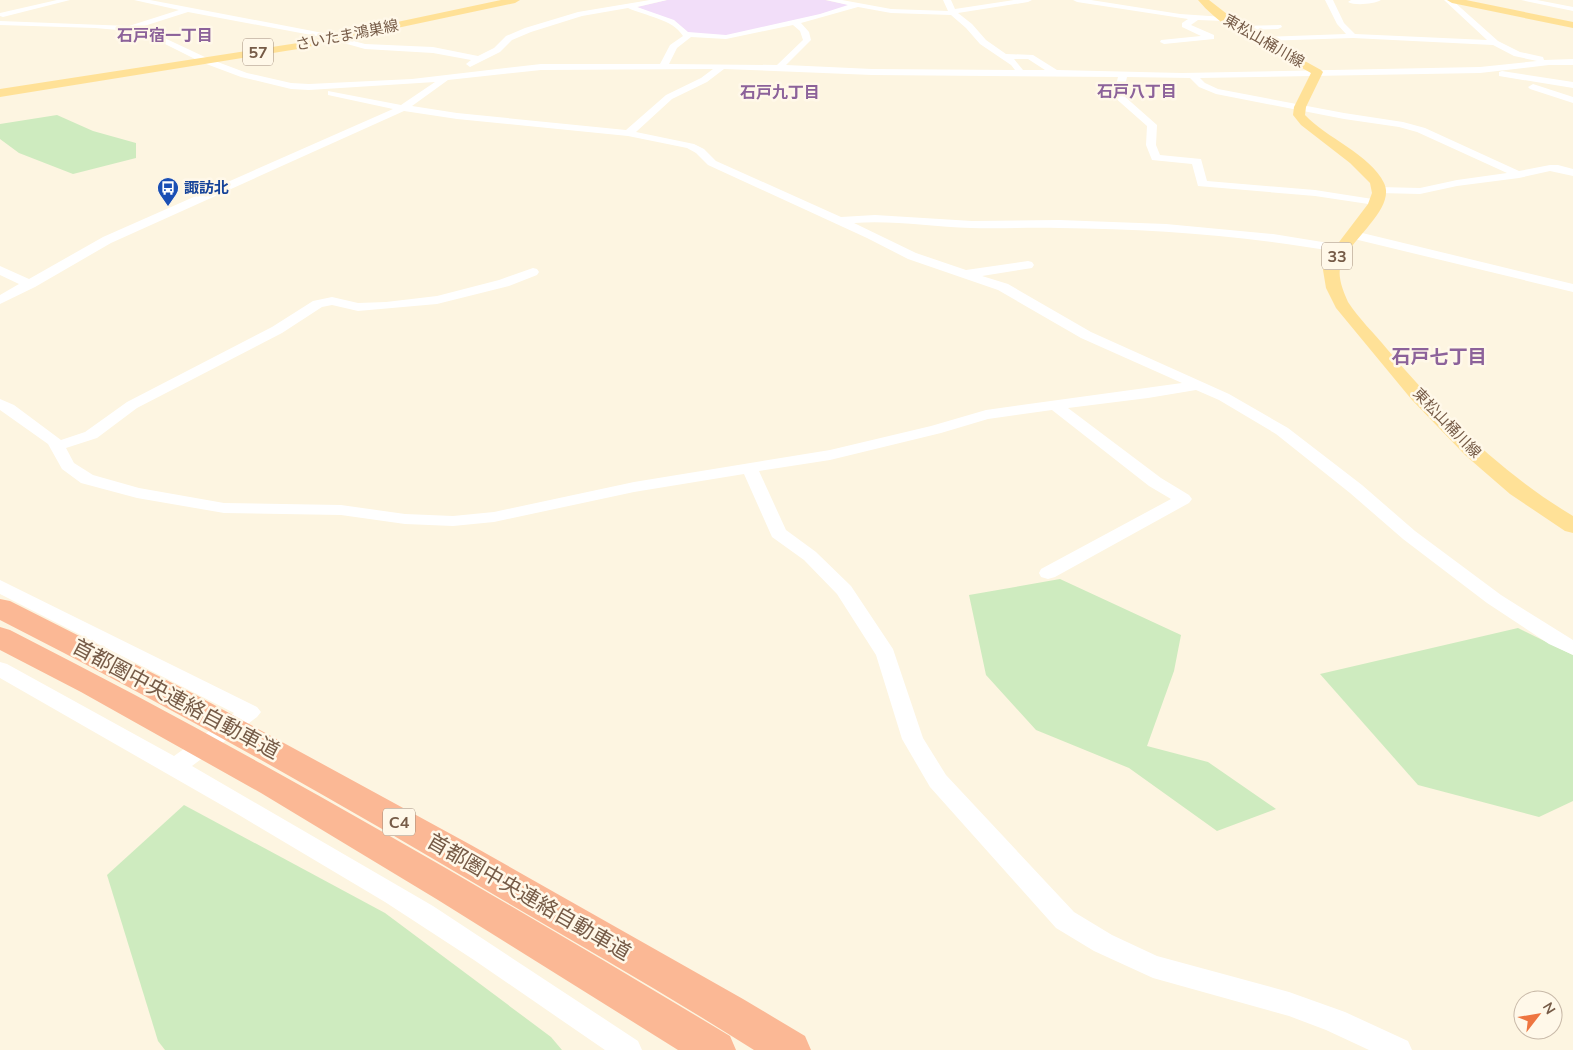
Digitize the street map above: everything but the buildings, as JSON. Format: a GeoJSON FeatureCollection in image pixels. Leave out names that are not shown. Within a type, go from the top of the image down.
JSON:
{"type":"FeatureCollection","features":[{"type":"Feature","properties":{"kind":"highway","name":"首都圏中央連絡自動車道"},"geometry":{"type":"LineString","coordinates":[[0,608],[109,661],[274,751],[729,1012],[790,1050]]}},
{"type":"Feature","properties":{"kind":"highway","name":"首都圏中央連絡自動車道"},"geometry":{"type":"LineString","coordinates":[[0,638],[82,679],[470,899],[714,1050]]}},
{"type":"Feature","properties":{"kind":"main road","name":"さいたま鴻巣線"},"geometry":{"type":"LineString","coordinates":[[0,93],[335,38],[500,1],[515,0]]}},
{"type":"Feature","properties":{"kind":"main road","name":"東松山桶川線"},"geometry":{"type":"LineString","coordinates":[[1203,0],[1224,19],[1317,72],[1300,107]]}},
{"type":"Feature","properties":{"kind":"main road"},"geometry":{"type":"LineString","coordinates":[[1452,0],[1573,24]]}},
{"type":"Feature","properties":{"kind":"main road"},"geometry":{"type":"LineString","coordinates":[[1464,0],[1573,24]]}},
{"type":"Feature","properties":{"kind":"main road"},"geometry":{"type":"LineString","coordinates":[[1300,107],[1299,115],[1306,122],[1367,171],[1377,182],[1377,196]]}},
{"type":"Feature","properties":{"kind":"main road","name":"東松山桶川線"},"geometry":{"type":"LineString","coordinates":[[1377,196],[1354,235],[1334,259],[1331,270],[1335,291],[1343,306],[1386,359],[1466,446],[1512,486],[1573,526]]}},
{"type":"Feature","properties":{"kind":"street"},"geometry":{"type":"LineString","coordinates":[[0,16],[66,0]]}},
{"type":"Feature","properties":{"kind":"street"},"geometry":{"type":"LineString","coordinates":[[138,0],[335,38],[374,48],[433,50],[479,59]]}},
{"type":"Feature","properties":{"kind":"street"},"geometry":{"type":"LineString","coordinates":[[0,300],[106,240],[403,108],[450,78],[457,70],[498,50],[517,34],[581,14],[631,7],[663,0]]}},
{"type":"Feature","properties":{"kind":"street"},"geometry":{"type":"LineString","coordinates":[[830,0],[891,11],[952,12],[1028,0]]}},
{"type":"Feature","properties":{"kind":"street"},"geometry":{"type":"LineString","coordinates":[[947,0],[952,12],[970,26],[983,42],[1006,56],[1020,73]]}},
{"type":"Feature","properties":{"kind":"street"},"geometry":{"type":"LineString","coordinates":[[1077,0],[1196,17],[1224,19]]}},
{"type":"Feature","properties":{"kind":"street"},"geometry":{"type":"LineString","coordinates":[[1354,40],[1341,24],[1330,3],[1378,0]]}},
{"type":"Feature","properties":{"kind":"street"},"geometry":{"type":"LineString","coordinates":[[1448,0],[1495,44],[1517,54],[1549,62]]}},
{"type":"Feature","properties":{"kind":"street"},"geometry":{"type":"LineString","coordinates":[[1525,0],[1573,9]]}},
{"type":"Feature","properties":{"kind":"street"},"geometry":{"type":"LineString","coordinates":[[581,14],[591,3]]}},
{"type":"Feature","properties":{"kind":"street"},"geometry":{"type":"LineString","coordinates":[[631,7],[677,24],[686,34],[726,37],[795,22],[857,5]]}},
{"type":"Feature","properties":{"kind":"street"},"geometry":{"type":"LineString","coordinates":[[132,28],[188,9]]}},
{"type":"Feature","properties":{"kind":"street"},"geometry":{"type":"LineString","coordinates":[[1164,42],[1211,37],[1185,25],[1196,17]]}},
{"type":"Feature","properties":{"kind":"street"},"geometry":{"type":"LineString","coordinates":[[780,67],[807,40],[802,26],[795,22]]}},
{"type":"Feature","properties":{"kind":"street"},"geometry":{"type":"LineString","coordinates":[[0,23],[143,30],[204,60],[244,75],[291,86],[309,87],[450,78],[541,67],[722,66],[872,72],[1193,76],[1480,70],[1549,62],[1573,62]]}},
{"type":"Feature","properties":{"kind":"street"},"geometry":{"type":"LineString","coordinates":[[1239,28],[1278,27]]}},
{"type":"Feature","properties":{"kind":"street"},"geometry":{"type":"LineString","coordinates":[[663,67],[673,47],[686,37],[686,34]]}},
{"type":"Feature","properties":{"kind":"street"},"geometry":{"type":"LineString","coordinates":[[1267,43],[1309,36],[1354,40],[1495,44]]}},
{"type":"Feature","properties":{"kind":"street"},"geometry":{"type":"LineString","coordinates":[[1267,43],[1354,40]]}},
{"type":"Feature","properties":{"kind":"street"},"geometry":{"type":"LineString","coordinates":[[1006,56],[1030,58],[1056,73]]}},
{"type":"Feature","properties":{"kind":"street"},"geometry":{"type":"LineString","coordinates":[[628,133],[669,97],[704,80],[722,66]]}},
{"type":"Feature","properties":{"kind":"street"},"geometry":{"type":"LineString","coordinates":[[1480,70],[1573,85]]}},
{"type":"Feature","properties":{"kind":"street"},"geometry":{"type":"LineString","coordinates":[[1123,74],[1118,96],[1152,124],[1151,145],[1156,158],[1197,161],[1202,184],[1377,196],[1420,191],[1550,168],[1558,168],[1573,173]]}},
{"type":"Feature","properties":{"kind":"street"},"geometry":{"type":"LineString","coordinates":[[1193,76],[1202,85],[1216,91],[1400,124],[1421,130],[1518,175]]}},
{"type":"Feature","properties":{"kind":"street"},"geometry":{"type":"LineString","coordinates":[[1518,77],[1517,80],[1528,85],[1573,100]]}},
{"type":"Feature","properties":{"kind":"street"},"geometry":{"type":"LineString","coordinates":[[309,87],[403,108],[457,116],[628,133],[690,146],[700,151],[712,163],[912,256],[1003,288],[1086,335],[1224,397],[1282,431],[1356,489],[1409,536],[1494,599],[1573,648]]}},
{"type":"Feature","properties":{"kind":"street"},"geometry":{"type":"LineString","coordinates":[[838,221],[854,219],[972,224],[1060,224],[1160,229],[1243,236],[1342,250]]}},
{"type":"Feature","properties":{"kind":"street"},"geometry":{"type":"LineString","coordinates":[[1354,235],[1573,288]]}},
{"type":"Feature","properties":{"kind":"street"},"geometry":{"type":"LineString","coordinates":[[965,275],[1028,265]]}},
{"type":"Feature","properties":{"kind":"street"},"geometry":{"type":"LineString","coordinates":[[0,270],[30,284]]}},
{"type":"Feature","properties":{"kind":"street"},"geometry":{"type":"LineString","coordinates":[[56,446],[91,435],[132,405],[277,330],[318,304],[332,301],[358,307],[437,300],[471,293],[533,272]]}},
{"type":"Feature","properties":{"kind":"street"},"geometry":{"type":"LineString","coordinates":[[0,404],[9,408],[46,436],[56,446],[68,466],[86,479],[137,493],[224,508],[341,510],[405,519],[453,521],[494,517],[634,486],[830,455],[935,430],[986,415],[1148,394],[1198,385]]}},
{"type":"Feature","properties":{"kind":"street"},"geometry":{"type":"LineString","coordinates":[[1048,573],[1183,499],[1155,482],[1055,405]]}},
{"type":"Feature","properties":{"kind":"street"},"geometry":{"type":"LineString","coordinates":[[749,468],[778,533],[810,556],[844,590],[886,654],[913,738],[938,781],[1065,920],[1103,943],[1152,966],[1289,1004],[1335,1021],[1398,1050]]}},
{"type":"Feature","properties":{"kind":"street"},"geometry":{"type":"LineString","coordinates":[[0,586],[250,712],[175,767]]}},
{"type":"Feature","properties":{"kind":"street"},"geometry":{"type":"LineString","coordinates":[[0,670],[175,767],[397,896],[628,1050]]}},
{"type":"Feature","properties":{"kind":"shaded area"},"geometry":{"type":"Polygon","coordinates":[[[667,0],[825,0],[850,5],[840,10],[722,37],[690,34],[678,24],[637,7],[667,0]]]}},
{"type":"Feature","properties":{"kind":"green space"},"geometry":{"type":"Polygon","coordinates":[[[57,115],[93,131],[136,143],[136,158],[73,174],[19,153],[0,139],[0,124],[57,115]]]}},
{"type":"Feature","properties":{"kind":"green space"},"geometry":{"type":"Polygon","coordinates":[[[1060,579],[1181,635],[1174,671],[1147,746],[1208,762],[1276,809],[1217,831],[1129,768],[1036,730],[986,675],[969,595],[1060,579]]]}},
{"type":"Feature","properties":{"kind":"green space"},"geometry":{"type":"Polygon","coordinates":[[[1518,628],[1573,655],[1573,801],[1539,817],[1418,785],[1320,674],[1518,628]]]}},
{"type":"Feature","properties":{"kind":"green space"},"geometry":{"type":"Polygon","coordinates":[[[184,805],[385,913],[551,1037],[562,1050],[165,1050],[158,1041],[107,875],[184,805]]]}},
{"type":"Feature","properties":{"kind":"place","name":"諏訪北"},"geometry":{"type":"Point","coordinates":[168,207]}},
{"type":"Feature","properties":{"kind":"district","name":"石戸宿一丁目"},"geometry":{"type":"Point","coordinates":[165,35]}},
{"type":"Feature","properties":{"kind":"district","name":"石戸八丁目"},"geometry":{"type":"Point","coordinates":[1137,91]}},
{"type":"Feature","properties":{"kind":"district","name":"石戸九丁目"},"geometry":{"type":"Point","coordinates":[780,92]}},
{"type":"Feature","properties":{"kind":"district","name":"石戸七丁目"},"geometry":{"type":"Point","coordinates":[1439,356]}}]}
